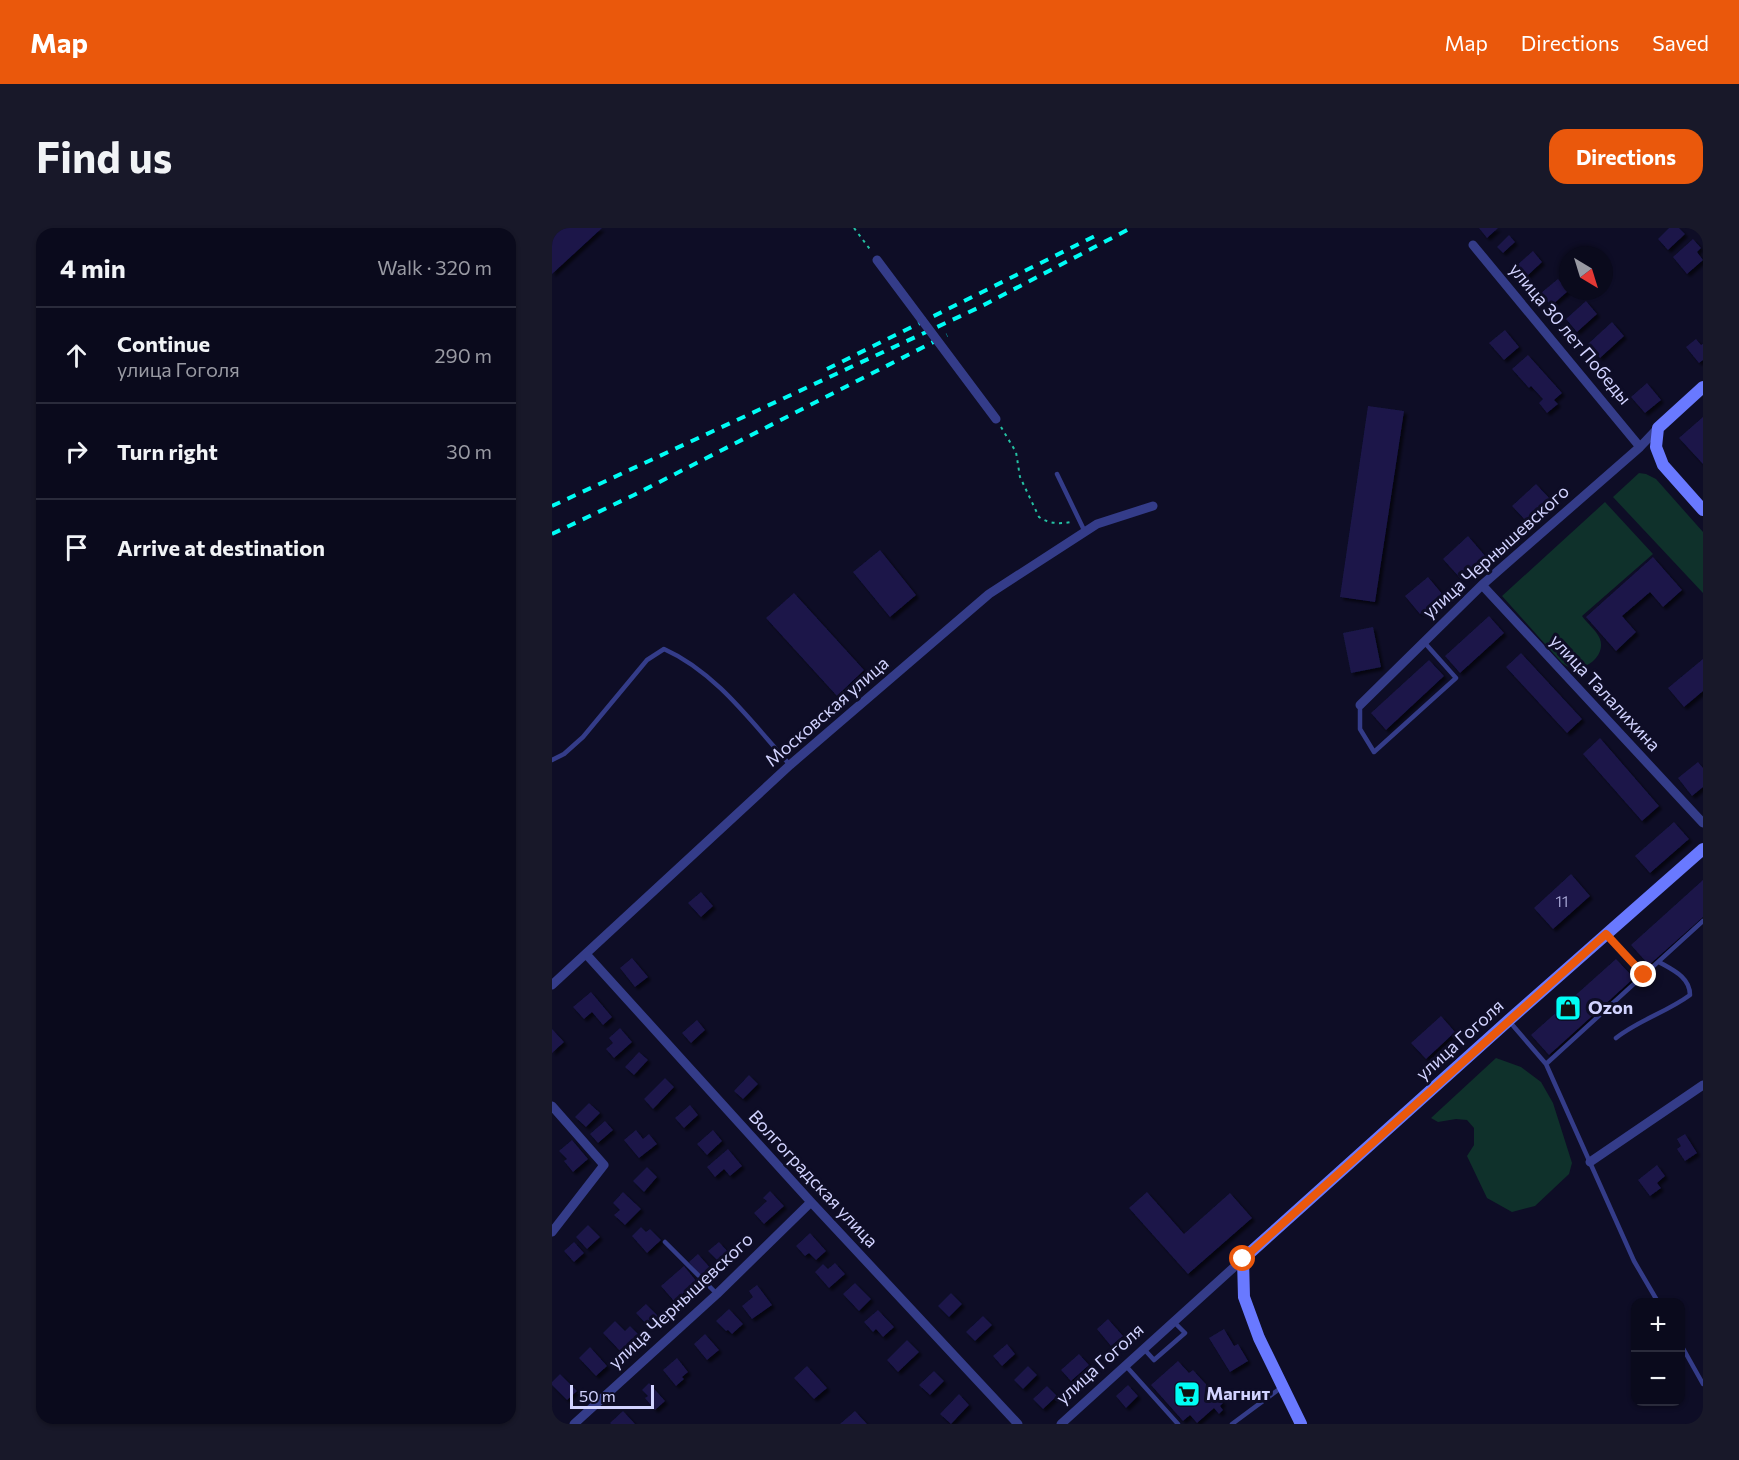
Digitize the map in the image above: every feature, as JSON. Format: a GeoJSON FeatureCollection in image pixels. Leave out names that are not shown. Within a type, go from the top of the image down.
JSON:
{"type":"FeatureCollection","features":[{"type":"Feature","properties":{"kind":"street","name":"улица 30 лет Победы"},"geometry":{"type":"LineString","coordinates":[[1473,245],[1640,447]]}},
{"type":"Feature","properties":{"kind":"street"},"geometry":{"type":"LineString","coordinates":[[877,260],[996,419]]}},
{"type":"Feature","properties":{"kind":"street","name":"улица Чернышевского"},"geometry":{"type":"LineString","coordinates":[[1360,705],[1482,585],[1640,447],[1703,387]]}},
{"type":"Feature","properties":{"kind":"street"},"geometry":{"type":"LineString","coordinates":[[1658,428],[1656,447],[1663,465],[1703,510]]}},
{"type":"Feature","properties":{"kind":"street","name":"Московская улица"},"geometry":{"type":"LineString","coordinates":[[552,985],[790,765],[989,594],[1097,524],[1153,506]]}},
{"type":"Feature","properties":{"kind":"street","name":"улица Талалихина"},"geometry":{"type":"LineString","coordinates":[[1482,585],[1703,823]]}},
{"type":"Feature","properties":{"kind":"street","name":"улица Гоголя"},"geometry":{"type":"LineString","coordinates":[[1061,1424],[1509,1020],[1703,849]]}},
{"type":"Feature","properties":{"kind":"street","name":"Волгоградская улица"},"geometry":{"type":"LineString","coordinates":[[586,954],[811,1202],[1018,1424]]}},
{"type":"Feature","properties":{"kind":"street"},"geometry":{"type":"LineString","coordinates":[[1590,1162],[1703,1085]]}},
{"type":"Feature","properties":{"kind":"street"},"geometry":{"type":"LineString","coordinates":[[552,1106],[604,1165],[552,1232]]}},
{"type":"Feature","properties":{"kind":"street","name":"улица Чернышевского"},"geometry":{"type":"LineString","coordinates":[[574,1424],[717,1294],[811,1202]]}},
{"type":"Feature","properties":{"kind":"street"},"geometry":{"type":"LineString","coordinates":[[1243,1259],[1244,1297],[1258,1338],[1301,1424]]}},
{"type":"Feature","properties":{"kind":"lane"},"geometry":{"type":"LineString","coordinates":[[1057,474],[1085,532]]}},
{"type":"Feature","properties":{"kind":"lane"},"geometry":{"type":"LineString","coordinates":[[1360,705],[1360,729],[1374,752],[1456,678],[1424,642]]}},
{"type":"Feature","properties":{"kind":"lane"},"geometry":{"type":"LineString","coordinates":[[552,760],[564,754],[583,737],[647,660],[664,649],[683,657],[715,683],[790,765]]}},
{"type":"Feature","properties":{"kind":"lane"},"geometry":{"type":"LineString","coordinates":[[1546,1064],[1703,921]]}},
{"type":"Feature","properties":{"kind":"lane"},"geometry":{"type":"LineString","coordinates":[[1606,934],[1644,975]]}},
{"type":"Feature","properties":{"kind":"lane"},"geometry":{"type":"LineString","coordinates":[[1616,1038],[1629,1028],[1674,1007],[1690,995],[1690,987],[1684,977],[1659,962]]}},
{"type":"Feature","properties":{"kind":"lane"},"geometry":{"type":"LineString","coordinates":[[1509,1020],[1546,1064],[1634,1261],[1656,1298]]}},
{"type":"Feature","properties":{"kind":"lane"},"geometry":{"type":"LineString","coordinates":[[665,1242],[717,1294]]}},
{"type":"Feature","properties":{"kind":"lane"},"geometry":{"type":"LineString","coordinates":[[1144,1349],[1154,1360],[1185,1333],[1174,1322]]}},
{"type":"Feature","properties":{"kind":"lane"},"geometry":{"type":"LineString","coordinates":[[1685,1352],[1703,1384]]}},
{"type":"Feature","properties":{"kind":"lane"},"geometry":{"type":"LineString","coordinates":[[1125,1366],[1179,1424]]}},
{"type":"Feature","properties":{"kind":"lane"},"geometry":{"type":"LineString","coordinates":[[1232,1424],[1282,1387]]}},
{"type":"Feature","properties":{"kind":"path"},"geometry":{"type":"LineString","coordinates":[[854,228],[877,260]]}},
{"type":"Feature","properties":{"kind":"path"},"geometry":{"type":"LineString","coordinates":[[996,419],[1016,452],[1020,477],[1039,517],[1044,521],[1056,523],[1080,520]]}},
{"type":"Feature","properties":{"kind":"green space"},"geometry":{"type":"Polygon","coordinates":[[[1639,473],[1656,479],[1703,532],[1703,593],[1613,497],[1639,473]]]}},
{"type":"Feature","properties":{"kind":"green space"},"geometry":{"type":"Polygon","coordinates":[[[1605,502],[1653,554],[1582,616],[1599,636],[1600,651],[1593,661],[1583,667],[1571,668],[1562,663],[1502,596],[1605,502]]]}},
{"type":"Feature","properties":{"kind":"green space"},"geometry":{"type":"Polygon","coordinates":[[[1496,1058],[1521,1067],[1541,1082],[1553,1103],[1572,1163],[1569,1174],[1535,1206],[1512,1212],[1487,1198],[1467,1156],[1474,1145],[1474,1128],[1467,1120],[1438,1122],[1431,1118],[1496,1058]]]}},
{"type":"Feature","properties":{"kind":"building"},"geometry":{"type":"Polygon","coordinates":[[[557,228],[602,228],[552,274],[552,233],[557,228]]]}},
{"type":"Feature","properties":{"kind":"building"},"geometry":{"type":"Polygon","coordinates":[[[1479,228],[1498,228],[1487,238],[1479,228]]]}},
{"type":"Feature","properties":{"kind":"building"},"geometry":{"type":"Polygon","coordinates":[[[1669,228],[1679,228],[1685,234],[1668,250],[1658,239],[1669,228]]]}},
{"type":"Feature","properties":{"kind":"building"},"geometry":{"type":"Polygon","coordinates":[[[1509,235],[1515,242],[1503,253],[1497,247],[1509,235]]]}},
{"type":"Feature","properties":{"kind":"building"},"geometry":{"type":"Polygon","coordinates":[[[1693,239],[1701,248],[1697,252],[1703,260],[1687,274],[1673,257],[1693,239]]]}},
{"type":"Feature","properties":{"kind":"building"},"geometry":{"type":"Polygon","coordinates":[[[1533,251],[1542,262],[1526,277],[1516,266],[1533,251]]]}},
{"type":"Feature","properties":{"kind":"building"},"geometry":{"type":"Polygon","coordinates":[[[1559,280],[1559,299],[1551,306],[1541,293],[1559,280]]]}},
{"type":"Feature","properties":{"kind":"building"},"geometry":{"type":"Polygon","coordinates":[[[1586,301],[1597,314],[1577,332],[1566,319],[1586,301]]]}},
{"type":"Feature","properties":{"kind":"building"},"geometry":{"type":"Polygon","coordinates":[[[1612,322],[1624,336],[1600,358],[1588,344],[1612,322]]]}},
{"type":"Feature","properties":{"kind":"building"},"geometry":{"type":"Polygon","coordinates":[[[1505,330],[1519,347],[1504,360],[1489,343],[1505,330]]]}},
{"type":"Feature","properties":{"kind":"building"},"geometry":{"type":"Polygon","coordinates":[[[1696,339],[1701,345],[1703,344],[1703,360],[1699,363],[1686,347],[1696,339]]]}},
{"type":"Feature","properties":{"kind":"building"},"geometry":{"type":"Polygon","coordinates":[[[1528,355],[1562,393],[1554,400],[1558,404],[1547,413],[1539,403],[1543,399],[1531,386],[1529,388],[1512,369],[1528,355]]]}},
{"type":"Feature","properties":{"kind":"building"},"geometry":{"type":"Polygon","coordinates":[[[1647,383],[1661,400],[1645,413],[1631,397],[1647,383]]]}},
{"type":"Feature","properties":{"kind":"building"},"geometry":{"type":"Polygon","coordinates":[[[1368,406],[1404,411],[1375,602],[1340,597],[1368,406]]]}},
{"type":"Feature","properties":{"kind":"building"},"geometry":{"type":"Polygon","coordinates":[[[1703,417],[1703,464],[1679,438],[1703,417]]]}},
{"type":"Feature","properties":{"kind":"building"},"geometry":{"type":"Polygon","coordinates":[[[1536,484],[1551,500],[1527,522],[1512,506],[1536,484]]]}},
{"type":"Feature","properties":{"kind":"building"},"geometry":{"type":"Polygon","coordinates":[[[1468,536],[1486,557],[1461,579],[1443,559],[1468,536]]]}},
{"type":"Feature","properties":{"kind":"building"},"geometry":{"type":"Polygon","coordinates":[[[880,550],[916,595],[890,617],[853,572],[880,550]]]}},
{"type":"Feature","properties":{"kind":"building"},"geometry":{"type":"Polygon","coordinates":[[[1653,557],[1682,590],[1663,607],[1650,592],[1622,616],[1636,632],[1616,651],[1586,617],[1653,557]]]}},
{"type":"Feature","properties":{"kind":"building"},"geometry":{"type":"Polygon","coordinates":[[[1428,577],[1443,595],[1420,614],[1405,596],[1428,577]]]}},
{"type":"Feature","properties":{"kind":"building"},"geometry":{"type":"Polygon","coordinates":[[[794,593],[864,670],[837,696],[766,618],[794,593]]]}},
{"type":"Feature","properties":{"kind":"building"},"geometry":{"type":"Polygon","coordinates":[[[1489,616],[1504,633],[1460,673],[1445,656],[1489,616]]]}},
{"type":"Feature","properties":{"kind":"building"},"geometry":{"type":"Polygon","coordinates":[[[1373,627],[1381,667],[1351,673],[1343,633],[1373,627]]]}},
{"type":"Feature","properties":{"kind":"building"},"geometry":{"type":"Polygon","coordinates":[[[1521,653],[1582,719],[1567,733],[1506,667],[1521,653]]]}},
{"type":"Feature","properties":{"kind":"building"},"geometry":{"type":"Polygon","coordinates":[[[1703,659],[1703,691],[1684,707],[1668,688],[1703,659]]]}},
{"type":"Feature","properties":{"kind":"building"},"geometry":{"type":"Polygon","coordinates":[[[1429,660],[1444,676],[1386,730],[1371,713],[1429,660]]]}},
{"type":"Feature","properties":{"kind":"building"},"geometry":{"type":"Polygon","coordinates":[[[1600,738],[1659,806],[1642,821],[1583,754],[1600,738]]]}},
{"type":"Feature","properties":{"kind":"building"},"geometry":{"type":"Polygon","coordinates":[[[1698,762],[1703,768],[1703,787],[1692,796],[1678,778],[1698,762]]]}},
{"type":"Feature","properties":{"kind":"building"},"geometry":{"type":"Polygon","coordinates":[[[1674,822],[1689,839],[1650,873],[1635,856],[1674,822]]]}},
{"type":"Feature","properties":{"kind":"building"},"geometry":{"type":"Polygon","coordinates":[[[1571,874],[1590,896],[1553,929],[1534,908],[1571,874]]]}},
{"type":"Feature","properties":{"kind":"building"},"geometry":{"type":"Polygon","coordinates":[[[1703,880],[1703,917],[1649,965],[1631,945],[1703,880]]]}},
{"type":"Feature","properties":{"kind":"building"},"geometry":{"type":"Polygon","coordinates":[[[701,892],[713,906],[701,917],[688,903],[701,892]]]}},
{"type":"Feature","properties":{"kind":"building"},"geometry":{"type":"Polygon","coordinates":[[[632,958],[648,977],[635,987],[620,968],[632,958]]]}},
{"type":"Feature","properties":{"kind":"building"},"geometry":{"type":"Polygon","coordinates":[[[1616,959],[1634,978],[1549,1055],[1531,1035],[1616,959]]]}},
{"type":"Feature","properties":{"kind":"building"},"geometry":{"type":"Polygon","coordinates":[[[591,992],[612,1017],[603,1025],[592,1012],[584,1019],[573,1007],[591,992]]]}},
{"type":"Feature","properties":{"kind":"building"},"geometry":{"type":"Polygon","coordinates":[[[1441,1016],[1455,1032],[1426,1059],[1411,1043],[1441,1016]]]}},
{"type":"Feature","properties":{"kind":"building"},"geometry":{"type":"Polygon","coordinates":[[[697,1020],[705,1030],[691,1043],[682,1033],[697,1020]]]}},
{"type":"Feature","properties":{"kind":"building"},"geometry":{"type":"Polygon","coordinates":[[[620,1028],[632,1042],[614,1058],[606,1049],[613,1043],[609,1038],[620,1028]]]}},
{"type":"Feature","properties":{"kind":"building"},"geometry":{"type":"Polygon","coordinates":[[[552,1029],[564,1042],[552,1053],[552,1029]]]}},
{"type":"Feature","properties":{"kind":"building"},"geometry":{"type":"Polygon","coordinates":[[[639,1052],[648,1060],[634,1075],[625,1067],[639,1052]]]}},
{"type":"Feature","properties":{"kind":"building"},"geometry":{"type":"Polygon","coordinates":[[[749,1075],[758,1084],[743,1099],[734,1091],[749,1075]]]}},
{"type":"Feature","properties":{"kind":"building"},"geometry":{"type":"Polygon","coordinates":[[[665,1078],[674,1087],[653,1109],[644,1099],[665,1078]]]}},
{"type":"Feature","properties":{"kind":"building"},"geometry":{"type":"Polygon","coordinates":[[[589,1103],[600,1113],[586,1127],[575,1117],[589,1103]]]}},
{"type":"Feature","properties":{"kind":"building"},"geometry":{"type":"Polygon","coordinates":[[[690,1105],[698,1115],[684,1128],[675,1118],[690,1105]]]}},
{"type":"Feature","properties":{"kind":"building"},"geometry":{"type":"Polygon","coordinates":[[[605,1121],[613,1130],[598,1143],[590,1134],[605,1121]]]}},
{"type":"Feature","properties":{"kind":"building"},"geometry":{"type":"Polygon","coordinates":[[[636,1130],[643,1139],[649,1134],[657,1144],[639,1158],[624,1140],[636,1130]]]}},
{"type":"Feature","properties":{"kind":"building"},"geometry":{"type":"Polygon","coordinates":[[[713,1130],[722,1141],[707,1155],[697,1144],[713,1130]]]}},
{"type":"Feature","properties":{"kind":"building"},"geometry":{"type":"Polygon","coordinates":[[[1685,1134],[1697,1153],[1685,1161],[1677,1149],[1681,1146],[1677,1139],[1685,1134]]]}},
{"type":"Feature","properties":{"kind":"building"},"geometry":{"type":"Polygon","coordinates":[[[572,1140],[588,1159],[573,1172],[564,1161],[567,1159],[559,1151],[572,1140]]]}},
{"type":"Feature","properties":{"kind":"building"},"geometry":{"type":"Polygon","coordinates":[[[728,1149],[742,1166],[730,1176],[724,1169],[715,1177],[707,1167],[728,1149]]]}},
{"type":"Feature","properties":{"kind":"building"},"geometry":{"type":"Polygon","coordinates":[[[1657,1165],[1665,1176],[1657,1183],[1661,1188],[1650,1196],[1638,1180],[1657,1165]]]}},
{"type":"Feature","properties":{"kind":"building"},"geometry":{"type":"Polygon","coordinates":[[[647,1167],[657,1177],[644,1192],[633,1181],[647,1167]]]}},
{"type":"Feature","properties":{"kind":"building"},"geometry":{"type":"Polygon","coordinates":[[[770,1191],[784,1206],[764,1224],[754,1213],[767,1201],[763,1198],[770,1191]]]}},
{"type":"Feature","properties":{"kind":"building"},"geometry":{"type":"Polygon","coordinates":[[[623,1192],[641,1209],[625,1225],[614,1215],[620,1210],[613,1203],[623,1192]]]}},
{"type":"Feature","properties":{"kind":"building"},"geometry":{"type":"Polygon","coordinates":[[[1147,1192],[1184,1234],[1230,1193],[1252,1218],[1188,1274],[1129,1208],[1147,1192]]]}},
{"type":"Feature","properties":{"kind":"building"},"geometry":{"type":"Polygon","coordinates":[[[588,1225],[600,1237],[587,1249],[576,1237],[588,1225]]]}},
{"type":"Feature","properties":{"kind":"building"},"geometry":{"type":"Polygon","coordinates":[[[641,1227],[646,1232],[650,1229],[661,1240],[647,1253],[632,1236],[641,1227]]]}},
{"type":"Feature","properties":{"kind":"building"},"geometry":{"type":"Polygon","coordinates":[[[810,1233],[826,1251],[816,1260],[809,1253],[805,1256],[796,1246],[810,1233]]]}},
{"type":"Feature","properties":{"kind":"building"},"geometry":{"type":"Polygon","coordinates":[[[574,1242],[584,1253],[574,1262],[564,1251],[574,1242]]]}},
{"type":"Feature","properties":{"kind":"building"},"geometry":{"type":"Polygon","coordinates":[[[719,1242],[728,1252],[718,1261],[708,1251],[719,1242]]]}},
{"type":"Feature","properties":{"kind":"building"},"geometry":{"type":"Polygon","coordinates":[[[698,1254],[712,1270],[702,1278],[689,1262],[698,1254]]]}},
{"type":"Feature","properties":{"kind":"building"},"geometry":{"type":"Polygon","coordinates":[[[835,1263],[845,1274],[829,1288],[815,1272],[823,1264],[828,1269],[835,1263]]]}},
{"type":"Feature","properties":{"kind":"building"},"geometry":{"type":"Polygon","coordinates":[[[684,1266],[697,1282],[674,1301],[661,1286],[684,1266]]]}},
{"type":"Feature","properties":{"kind":"building"},"geometry":{"type":"Polygon","coordinates":[[[855,1283],[871,1299],[859,1311],[843,1294],[855,1283]]]}},
{"type":"Feature","properties":{"kind":"building"},"geometry":{"type":"Polygon","coordinates":[[[757,1285],[772,1305],[752,1319],[742,1306],[753,1297],[749,1291],[757,1285]]]}},
{"type":"Feature","properties":{"kind":"building"},"geometry":{"type":"Polygon","coordinates":[[[951,1293],[962,1304],[949,1317],[938,1306],[951,1293]]]}},
{"type":"Feature","properties":{"kind":"building"},"geometry":{"type":"Polygon","coordinates":[[[646,1304],[659,1317],[649,1327],[636,1313],[646,1304]]]}},
{"type":"Feature","properties":{"kind":"building"},"geometry":{"type":"Polygon","coordinates":[[[729,1309],[743,1324],[732,1334],[716,1321],[729,1309]]]}},
{"type":"Feature","properties":{"kind":"building"},"geometry":{"type":"Polygon","coordinates":[[[878,1310],[894,1327],[883,1337],[876,1329],[873,1332],[864,1322],[878,1310]]]}},
{"type":"Feature","properties":{"kind":"building"},"geometry":{"type":"Polygon","coordinates":[[[983,1316],[992,1325],[975,1341],[966,1332],[983,1316]]]}},
{"type":"Feature","properties":{"kind":"building"},"geometry":{"type":"Polygon","coordinates":[[[1108,1319],[1123,1336],[1111,1346],[1097,1329],[1108,1319]]]}},
{"type":"Feature","properties":{"kind":"building"},"geometry":{"type":"Polygon","coordinates":[[[615,1321],[625,1331],[630,1326],[640,1336],[622,1353],[603,1333],[615,1321]]]}},
{"type":"Feature","properties":{"kind":"building"},"geometry":{"type":"Polygon","coordinates":[[[1224,1329],[1234,1346],[1238,1344],[1248,1361],[1230,1372],[1209,1338],[1224,1329]]]}},
{"type":"Feature","properties":{"kind":"building"},"geometry":{"type":"Polygon","coordinates":[[[705,1334],[719,1350],[707,1360],[694,1344],[705,1334]]]}},
{"type":"Feature","properties":{"kind":"building"},"geometry":{"type":"Polygon","coordinates":[[[907,1340],[919,1352],[898,1372],[887,1360],[907,1340]]]}},
{"type":"Feature","properties":{"kind":"building"},"geometry":{"type":"Polygon","coordinates":[[[1007,1344],[1015,1354],[1002,1366],[993,1356],[1007,1344]]]}},
{"type":"Feature","properties":{"kind":"building"},"geometry":{"type":"Polygon","coordinates":[[[590,1347],[607,1366],[596,1376],[579,1358],[590,1347]]]}},
{"type":"Feature","properties":{"kind":"building"},"geometry":{"type":"Polygon","coordinates":[[[1079,1354],[1089,1365],[1071,1381],[1061,1370],[1079,1354]]]}},
{"type":"Feature","properties":{"kind":"building"},"geometry":{"type":"Polygon","coordinates":[[[677,1358],[688,1372],[676,1386],[663,1370],[677,1358]]]}},
{"type":"Feature","properties":{"kind":"building","name":"Магнит"},"geometry":{"type":"Polygon","coordinates":[[[1178,1361],[1189,1373],[1193,1370],[1223,1403],[1220,1406],[1223,1410],[1219,1414],[1214,1408],[1197,1423],[1190,1415],[1183,1421],[1151,1385],[1178,1361]]]}},
{"type":"Feature","properties":{"kind":"building"},"geometry":{"type":"Polygon","coordinates":[[[807,1366],[827,1388],[814,1399],[794,1378],[807,1366]]]}},
{"type":"Feature","properties":{"kind":"building"},"geometry":{"type":"Polygon","coordinates":[[[1028,1366],[1037,1375],[1023,1389],[1014,1380],[1028,1366]]]}},
{"type":"Feature","properties":{"kind":"building"},"geometry":{"type":"Polygon","coordinates":[[[934,1371],[944,1381],[930,1395],[919,1385],[934,1371]]]}},
{"type":"Feature","properties":{"kind":"building"},"geometry":{"type":"Polygon","coordinates":[[[560,1374],[577,1391],[567,1400],[552,1385],[560,1374]]]}},
{"type":"Feature","properties":{"kind":"building"},"geometry":{"type":"Polygon","coordinates":[[[649,1383],[665,1401],[655,1410],[645,1398],[648,1396],[642,1390],[649,1383]]]}},
{"type":"Feature","properties":{"kind":"building"},"geometry":{"type":"Polygon","coordinates":[[[1128,1385],[1138,1396],[1126,1408],[1116,1396],[1128,1385]]]}},
{"type":"Feature","properties":{"kind":"building"},"geometry":{"type":"Polygon","coordinates":[[[1047,1386],[1057,1396],[1043,1409],[1033,1399],[1047,1386]]]}},
{"type":"Feature","properties":{"kind":"building"},"geometry":{"type":"Polygon","coordinates":[[[959,1394],[969,1405],[951,1424],[940,1414],[959,1394]]]}},
{"type":"Feature","properties":{"kind":"building"},"geometry":{"type":"Polygon","coordinates":[[[623,1411],[635,1424],[610,1423],[623,1411]]]}},
{"type":"Feature","properties":{"kind":"building"},"geometry":{"type":"Polygon","coordinates":[[[855,1411],[867,1424],[840,1424],[855,1411]]]}},
{"type":"Feature","properties":{"kind":"railway"},"geometry":{"type":"LineString","coordinates":[[552,506],[980,307],[1131,228]]}},
{"type":"Feature","properties":{"kind":"railway"},"geometry":{"type":"LineString","coordinates":[[827,369],[1101,233]]}},
{"type":"Feature","properties":{"kind":"railway"},"geometry":{"type":"LineString","coordinates":[[552,534],[634,495],[947,335]]}},
{"type":"Feature","properties":{"kind":"place","name":"Ozon"},"geometry":{"type":"Point","coordinates":[1568,1008]}},
{"type":"Feature","properties":{"kind":"place","name":"Магнит"},"geometry":{"type":"Point","coordinates":[1187,1394]}},
{"type":"Feature","properties":{"kind":"route"},"geometry":{"type":"LineString","coordinates":[[1243,1259],[1606,934],[1644,975]]}}]}
